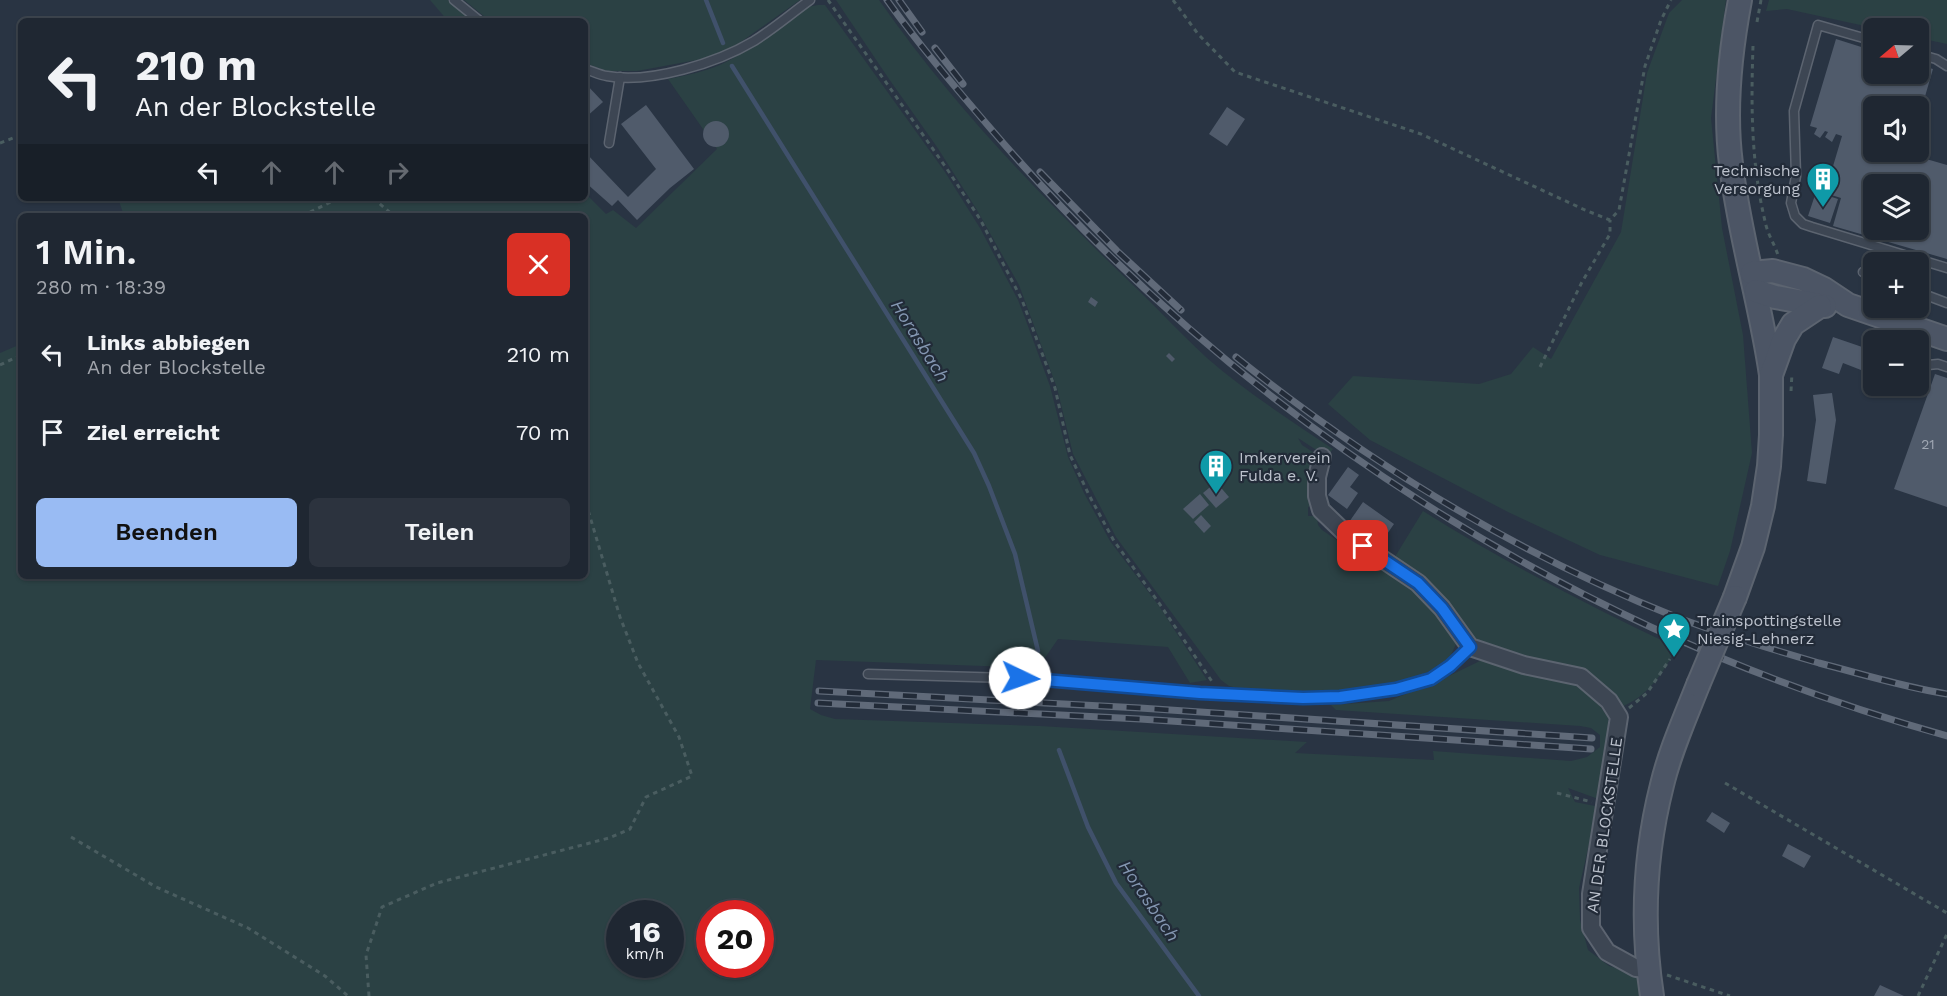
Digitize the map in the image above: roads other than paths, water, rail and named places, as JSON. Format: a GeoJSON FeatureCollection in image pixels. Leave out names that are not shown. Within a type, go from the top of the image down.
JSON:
{"type":"FeatureCollection","features":[{"type":"Feature","properties":{"kind":"main road"},"geometry":{"type":"LineString","coordinates":[[1652,996],[1644,917],[1649,850],[1662,784],[1673,748],[1754,547],[1769,466],[1771,375],[1765,331],[1735,194],[1729,131],[1732,50],[1740,0]]}},
{"type":"Feature","properties":{"kind":"main road"},"geometry":{"type":"LineString","coordinates":[[1754,282],[1773,271],[1803,279],[1824,289],[1848,305],[1947,339]]}},
{"type":"Feature","properties":{"kind":"main road"},"geometry":{"type":"LineString","coordinates":[[1754,282],[1775,297],[1820,306],[1848,305]]}},
{"type":"Feature","properties":{"kind":"main road"},"geometry":{"type":"LineString","coordinates":[[1771,375],[1784,339],[1793,324],[1820,306]]}},
{"type":"Feature","properties":{"kind":"street"},"geometry":{"type":"LineString","coordinates":[[1322,457],[1317,477],[1317,496],[1321,510],[1348,536],[1418,583],[1442,608],[1470,647]]}},
{"type":"Feature","properties":{"kind":"street","name":"AN DER BLOCKSTELLE"},"geometry":{"type":"LineString","coordinates":[[1470,647],[1524,665],[1581,677],[1609,701],[1619,717],[1591,894],[1591,928],[1607,952],[1636,968],[1648,969]]}},
{"type":"Feature","properties":{"kind":"lane"},"geometry":{"type":"LineString","coordinates":[[454,0],[476,18]]}},
{"type":"Feature","properties":{"kind":"lane"},"geometry":{"type":"LineString","coordinates":[[588,70],[606,76],[620,77],[676,72],[722,57],[753,41],[810,0]]}},
{"type":"Feature","properties":{"kind":"lane"},"geometry":{"type":"LineString","coordinates":[[1863,38],[1818,25],[1794,111],[1796,176],[1791,203],[1795,216],[1803,224],[1947,268]]}},
{"type":"Feature","properties":{"kind":"lane"},"geometry":{"type":"LineString","coordinates":[[1929,57],[1947,66]]}},
{"type":"Feature","properties":{"kind":"lane"},"geometry":{"type":"LineString","coordinates":[[609,143],[620,77]]}},
{"type":"Feature","properties":{"kind":"lane"},"geometry":{"type":"LineString","coordinates":[[1929,296],[1947,303]]}},
{"type":"Feature","properties":{"kind":"lane"},"geometry":{"type":"LineString","coordinates":[[1929,365],[1938,364],[1947,367]]}},
{"type":"Feature","properties":{"kind":"lane"},"geometry":{"type":"LineString","coordinates":[[868,674],[1041,679],[1200,693],[1303,698],[1340,697],[1396,689],[1431,679],[1450,666],[1470,647]]}},
{"type":"Feature","properties":{"kind":"waterway","name":"Horasbach"},"geometry":{"type":"LineString","coordinates":[[706,0],[723,43]]}},
{"type":"Feature","properties":{"kind":"waterway","name":"Horasbach"},"geometry":{"type":"LineString","coordinates":[[732,66],[974,453],[1015,554],[1038,651]]}},
{"type":"Feature","properties":{"kind":"waterway","name":"Horasbach"},"geometry":{"type":"LineString","coordinates":[[1059,750],[1088,827],[1116,883],[1199,996]]}},
{"type":"Feature","properties":{"kind":"railway"},"geometry":{"type":"LineString","coordinates":[[887,0],[924,50],[991,129],[1088,234],[1193,332],[1305,422],[1424,503],[1548,575],[1677,639],[1810,692],[1947,736]]}},
{"type":"Feature","properties":{"kind":"railway"},"geometry":{"type":"LineString","coordinates":[[899,0],[922,32]]}},
{"type":"Feature","properties":{"kind":"railway"},"geometry":{"type":"LineString","coordinates":[[935,48],[963,84]]}},
{"type":"Feature","properties":{"kind":"railway"},"geometry":{"type":"LineString","coordinates":[[1040,172],[1117,251],[1181,310]]}},
{"type":"Feature","properties":{"kind":"railway"},"geometry":{"type":"LineString","coordinates":[[1236,357],[1339,434],[1392,470],[1447,504],[1559,565],[1676,617],[1729,636],[1867,676],[1947,694]]}},
{"type":"Feature","properties":{"kind":"railway"},"geometry":{"type":"LineString","coordinates":[[819,691],[1140,708],[1592,738]]}},
{"type":"Feature","properties":{"kind":"railway"},"geometry":{"type":"LineString","coordinates":[[818,703],[1140,719],[1591,749]]}},
{"type":"Feature","properties":{"kind":"place","name":"Technische Versorgung"},"geometry":{"type":"Point","coordinates":[1823,208]}},
{"type":"Feature","properties":{"kind":"place","name":"Imkerverein Fulda e. V."},"geometry":{"type":"Point","coordinates":[1216,495]}},
{"type":"Feature","properties":{"kind":"place","name":"Trainspottingstelle Niesig-Lehnerz"},"geometry":{"type":"Point","coordinates":[1674,658]}}]}
